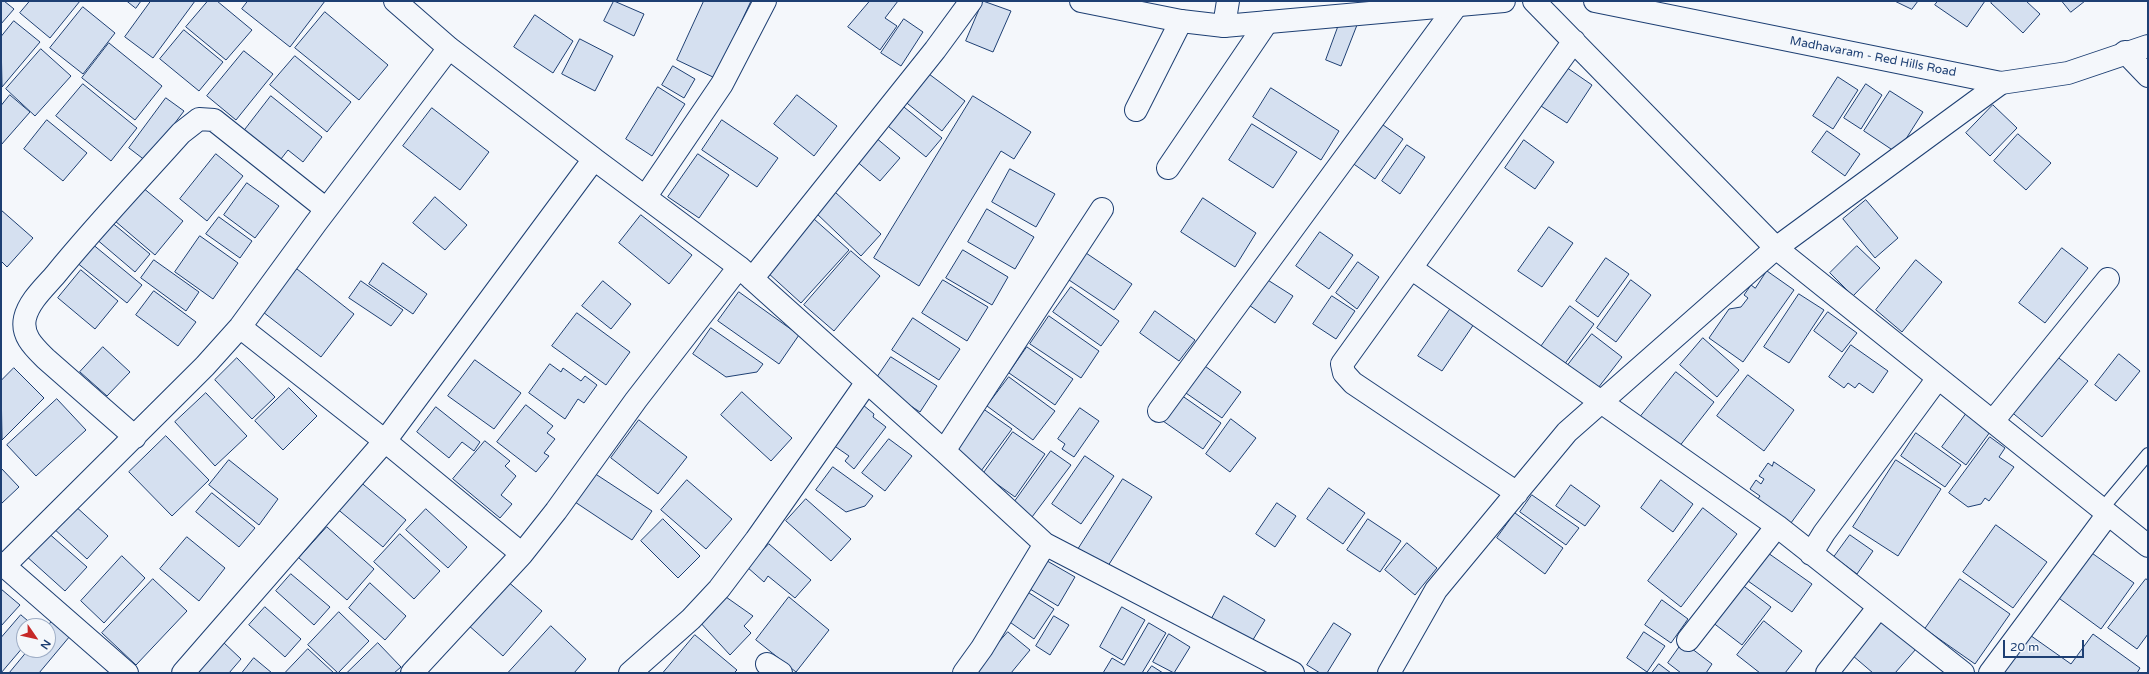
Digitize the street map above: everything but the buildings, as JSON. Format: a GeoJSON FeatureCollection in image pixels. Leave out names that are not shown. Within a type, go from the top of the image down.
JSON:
{"type":"FeatureCollection","features":[{"type":"Feature","properties":{"kind":"street"},"geometry":{"type":"LineString","coordinates":[[395,1],[449,48],[746,273],[1045,544],[1293,673]]}},
{"type":"Feature","properties":{"kind":"street"},"geometry":{"type":"LineString","coordinates":[[646,196],[722,84],[765,1]]}},
{"type":"Feature","properties":{"kind":"street"},"geometry":{"type":"LineString","coordinates":[[412,673],[522,554],[556,511],[636,400],[935,50],[971,1]]}},
{"type":"Feature","properties":{"kind":"street"},"geometry":{"type":"LineString","coordinates":[[1081,1],[1181,21],[1224,26],[1267,22],[1342,8],[1457,5],[1504,1]]}},
{"type":"Feature","properties":{"kind":"street"},"geometry":{"type":"LineString","coordinates":[[1224,26],[1228,1]]}},
{"type":"Feature","properties":{"kind":"street"},"geometry":{"type":"LineString","coordinates":[[1534,1],[1776,248],[2148,546]]}},
{"type":"Feature","properties":{"kind":"street","name":"Madhavaram - Red Hills Road"},"geometry":{"type":"LineString","coordinates":[[1595,1],[2001,83],[2068,73],[2125,52],[2148,46]]}},
{"type":"Feature","properties":{"kind":"street"},"geometry":{"type":"LineString","coordinates":[[1159,411],[1457,5]]}},
{"type":"Feature","properties":{"kind":"street"},"geometry":{"type":"LineString","coordinates":[[1136,110],[1181,21]]}},
{"type":"Feature","properties":{"kind":"street"},"geometry":{"type":"LineString","coordinates":[[1168,168],[1267,22]]}},
{"type":"Feature","properties":{"kind":"street"},"geometry":{"type":"LineString","coordinates":[[1517,493],[1353,384],[1344,373],[1342,364],[1574,42]]}},
{"type":"Feature","properties":{"kind":"street"},"geometry":{"type":"LineString","coordinates":[[127,673],[2,565],[135,437],[205,366],[240,327],[326,210],[449,48]]}},
{"type":"Feature","properties":{"kind":"street"},"geometry":{"type":"LineString","coordinates":[[2125,52],[2148,76]]}},
{"type":"Feature","properties":{"kind":"street"},"geometry":{"type":"LineString","coordinates":[[1389,673],[1436,590],[1567,432],[1776,248],[2001,83]]}},
{"type":"Feature","properties":{"kind":"street"},"geometry":{"type":"LineString","coordinates":[[135,437],[46,359],[32,345],[24,332],[25,318],[34,301],[73,253],[181,133],[200,119],[214,120],[326,210]]}},
{"type":"Feature","properties":{"kind":"street"},"geometry":{"type":"LineString","coordinates":[[183,673],[385,441],[594,159]]}},
{"type":"Feature","properties":{"kind":"street"},"geometry":{"type":"LineString","coordinates":[[944,451],[1102,209]]}},
{"type":"Feature","properties":{"kind":"street"},"geometry":{"type":"LineString","coordinates":[[1411,268],[1600,403],[1777,526],[1878,608],[1963,673]]}},
{"type":"Feature","properties":{"kind":"street"},"geometry":{"type":"LineString","coordinates":[[1993,421],[2108,279]]}},
{"type":"Feature","properties":{"kind":"street"},"geometry":{"type":"LineString","coordinates":[[240,327],[385,441],[522,554]]}},
{"type":"Feature","properties":{"kind":"street"},"geometry":{"type":"LineString","coordinates":[[1811,554],[1824,533],[1938,378]]}},
{"type":"Feature","properties":{"kind":"street"},"geometry":{"type":"LineString","coordinates":[[630,673],[690,619],[719,589],[756,540],[867,382]]}},
{"type":"Feature","properties":{"kind":"street"},"geometry":{"type":"LineString","coordinates":[[1990,673],[2105,511]]}},
{"type":"Feature","properties":{"kind":"street"},"geometry":{"type":"LineString","coordinates":[[1688,640],[1777,526]]}},
{"type":"Feature","properties":{"kind":"street"},"geometry":{"type":"LineString","coordinates":[[964,673],[982,648],[1045,544]]}},
{"type":"Feature","properties":{"kind":"street"},"geometry":{"type":"LineString","coordinates":[[1827,673],[1878,608]]}},
{"type":"Feature","properties":{"kind":"lane"},"geometry":{"type":"LineString","coordinates":[[2105,511],[2148,454]]}}]}
